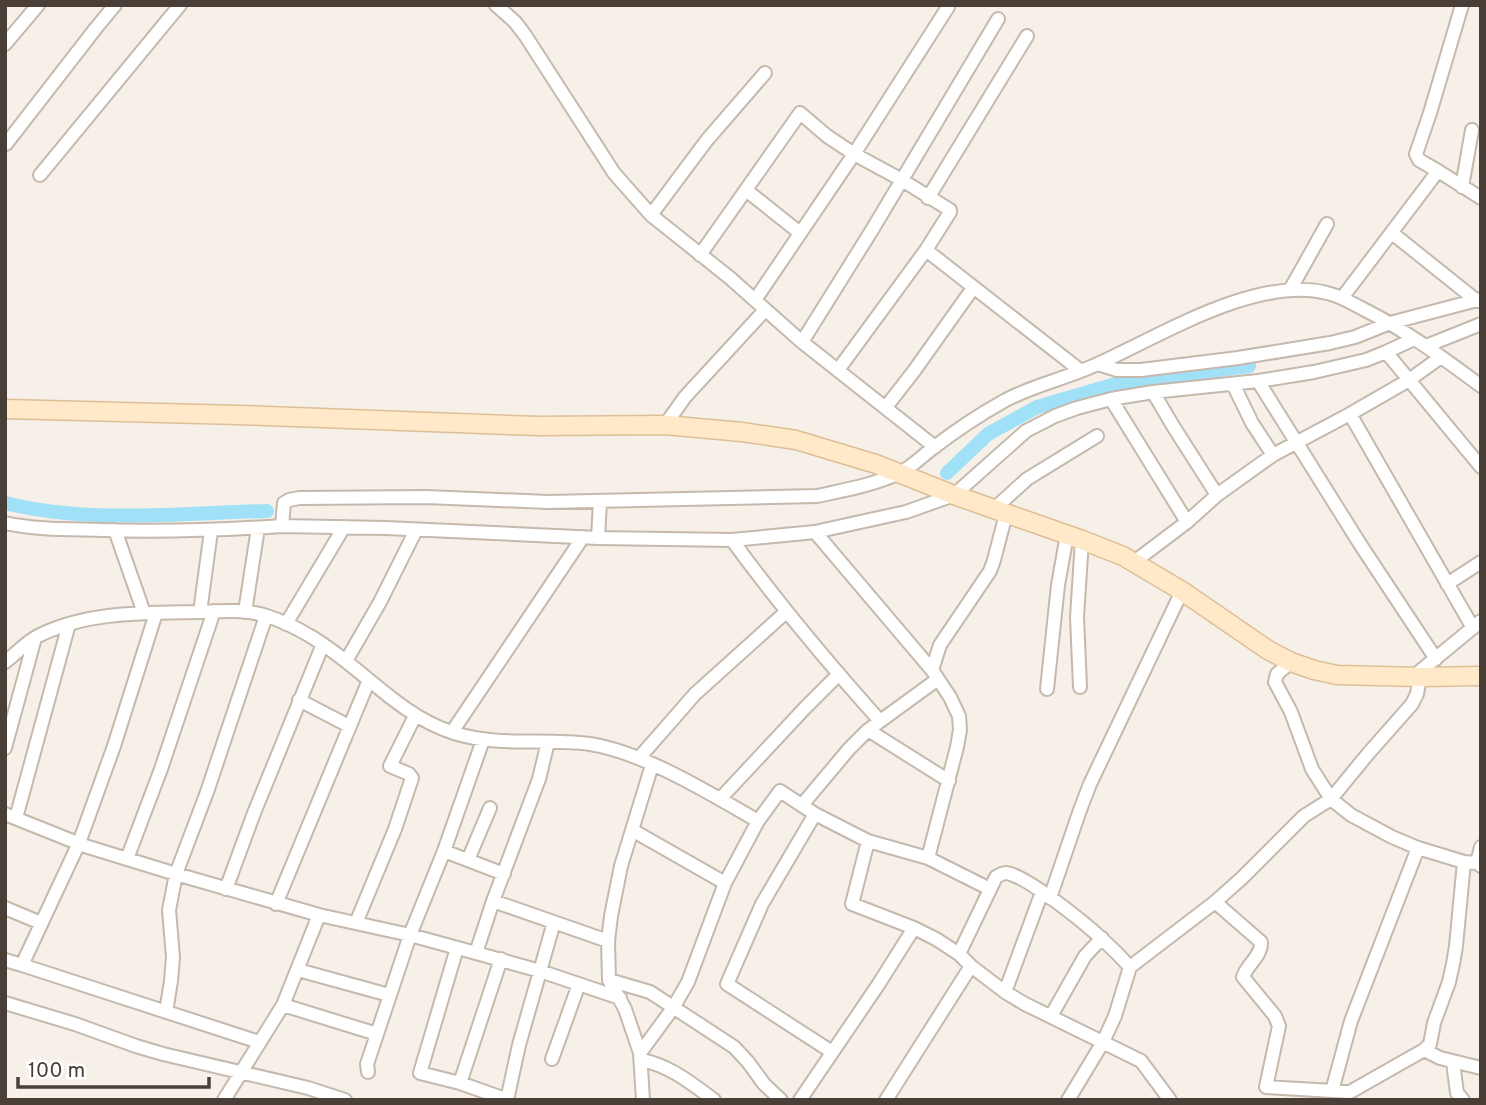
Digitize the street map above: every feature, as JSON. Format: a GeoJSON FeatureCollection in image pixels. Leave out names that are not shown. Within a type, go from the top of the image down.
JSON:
{"type":"FeatureCollection","features":[{"type":"Feature","properties":{"kind":"main road"},"geometry":{"type":"LineString","coordinates":[[5,410],[538,426],[665,425],[796,440],[848,454],[901,473],[1134,562],[1182,591],[1268,650],[1314,670],[1337,675],[1481,676]]}},
{"type":"Feature","properties":{"kind":"street"},"geometry":{"type":"LineString","coordinates":[[5,44],[38,5]]}},
{"type":"Feature","properties":{"kind":"street"},"geometry":{"type":"LineString","coordinates":[[6,144],[115,5]]}},
{"type":"Feature","properties":{"kind":"street"},"geometry":{"type":"LineString","coordinates":[[40,175],[180,5]]}},
{"type":"Feature","properties":{"kind":"street"},"geometry":{"type":"LineString","coordinates":[[496,5],[525,35],[614,173],[651,215],[802,342],[935,447]]}},
{"type":"Feature","properties":{"kind":"street"},"geometry":{"type":"LineString","coordinates":[[1462,5],[1416,154],[1419,160],[1481,198]]}},
{"type":"Feature","properties":{"kind":"street"},"geometry":{"type":"LineString","coordinates":[[665,425],[760,305],[800,233],[855,154],[948,7]]}},
{"type":"Feature","properties":{"kind":"street"},"geometry":{"type":"LineString","coordinates":[[802,342],[998,19]]}},
{"type":"Feature","properties":{"kind":"street"},"geometry":{"type":"LineString","coordinates":[[928,198],[1027,36]]}},
{"type":"Feature","properties":{"kind":"street"},"geometry":{"type":"LineString","coordinates":[[651,215],[706,140],[765,73]]}},
{"type":"Feature","properties":{"kind":"street"},"geometry":{"type":"LineString","coordinates":[[700,255],[800,113],[827,136],[950,210],[926,250],[838,370]]}},
{"type":"Feature","properties":{"kind":"street"},"geometry":{"type":"LineString","coordinates":[[1462,187],[1472,130]]}},
{"type":"Feature","properties":{"kind":"street"},"geometry":{"type":"LineString","coordinates":[[1342,298],[1438,171]]}},
{"type":"Feature","properties":{"kind":"street"},"geometry":{"type":"LineString","coordinates":[[746,190],[800,233]]}},
{"type":"Feature","properties":{"kind":"street"},"geometry":{"type":"LineString","coordinates":[[1290,290],[1327,224]]}},
{"type":"Feature","properties":{"kind":"street"},"geometry":{"type":"LineString","coordinates":[[1392,233],[1479,300]]}},
{"type":"Feature","properties":{"kind":"street"},"geometry":{"type":"LineString","coordinates":[[926,250],[1081,372]]}},
{"type":"Feature","properties":{"kind":"street"},"geometry":{"type":"LineString","coordinates":[[886,407],[973,288]]}},
{"type":"Feature","properties":{"kind":"street"},"geometry":{"type":"LineString","coordinates":[[282,526],[284,503],[299,498],[426,497],[548,502],[807,498],[849,489],[901,473],[935,447],[1018,394],[1081,372],[1233,303],[1290,290],[1315,290],[1342,298],[1390,323],[1481,386]]}},
{"type":"Feature","properties":{"kind":"street"},"geometry":{"type":"LineString","coordinates":[[1098,364],[1117,370],[1141,370],[1262,355],[1355,337],[1390,323],[1479,300]]}},
{"type":"Feature","properties":{"kind":"street"},"geometry":{"type":"LineString","coordinates":[[5,523],[49,529],[211,531],[282,526],[598,538],[732,540],[815,532],[906,512],[954,495],[1026,431],[1055,416],[1111,399],[1314,372],[1481,324]]}},
{"type":"Feature","properties":{"kind":"street"},"geometry":{"type":"LineString","coordinates":[[1386,352],[1481,467]]}},
{"type":"Feature","properties":{"kind":"street"},"geometry":{"type":"LineString","coordinates":[[1262,355],[1263,380],[1297,441],[1360,544],[1436,659]]}},
{"type":"Feature","properties":{"kind":"street"},"geometry":{"type":"LineString","coordinates":[[1134,562],[1187,522],[1217,495],[1273,455],[1409,380],[1441,356]]}},
{"type":"Feature","properties":{"kind":"street"},"geometry":{"type":"LineString","coordinates":[[1233,384],[1252,423],[1273,455]]}},
{"type":"Feature","properties":{"kind":"street"},"geometry":{"type":"LineString","coordinates":[[1153,392],[1217,495]]}},
{"type":"Feature","properties":{"kind":"street"},"geometry":{"type":"LineString","coordinates":[[1111,399],[1187,522]]}},
{"type":"Feature","properties":{"kind":"street"},"geometry":{"type":"LineString","coordinates":[[1068,1100],[1115,1016],[1130,967],[1215,902],[1304,816],[1331,799],[1412,704],[1417,694],[1416,677],[1477,624],[1447,584],[1350,414]]}},
{"type":"Feature","properties":{"kind":"street"},"geometry":{"type":"LineString","coordinates":[[802,805],[868,730],[935,675],[936,654],[944,638],[990,571],[994,560],[999,512],[1027,479],[1097,436]]}},
{"type":"Feature","properties":{"kind":"street"},"geometry":{"type":"LineString","coordinates":[[598,538],[600,501]]}},
{"type":"Feature","properties":{"kind":"street"},"geometry":{"type":"LineString","coordinates":[[286,624],[344,527]]}},
{"type":"Feature","properties":{"kind":"street"},"geometry":{"type":"LineString","coordinates":[[245,612],[258,528]]}},
{"type":"Feature","properties":{"kind":"street"},"geometry":{"type":"LineString","coordinates":[[22,965],[79,844],[114,746],[150,613],[115,530]]}},
{"type":"Feature","properties":{"kind":"street"},"geometry":{"type":"LineString","coordinates":[[346,661],[380,602],[416,530]]}},
{"type":"Feature","properties":{"kind":"street"},"geometry":{"type":"LineString","coordinates":[[200,612],[211,531]]}},
{"type":"Feature","properties":{"kind":"street"},"geometry":{"type":"LineString","coordinates":[[815,532],[935,675],[957,710],[960,721],[957,747],[928,858]]}},
{"type":"Feature","properties":{"kind":"street"},"geometry":{"type":"LineString","coordinates":[[452,732],[583,537]]}},
{"type":"Feature","properties":{"kind":"street"},"geometry":{"type":"LineString","coordinates":[[1074,537],[1080,687]]}},
{"type":"Feature","properties":{"kind":"street"},"geometry":{"type":"LineString","coordinates":[[1048,690],[1058,584],[1074,537]]}},
{"type":"Feature","properties":{"kind":"street"},"geometry":{"type":"LineString","coordinates":[[732,540],[786,612],[880,721]]}},
{"type":"Feature","properties":{"kind":"street"},"geometry":{"type":"LineString","coordinates":[[1447,584],[1481,562]]}},
{"type":"Feature","properties":{"kind":"street"},"geometry":{"type":"LineString","coordinates":[[1005,992],[1090,784],[1182,591]]}},
{"type":"Feature","properties":{"kind":"street"},"geometry":{"type":"LineString","coordinates":[[127,859],[161,769],[214,611]]}},
{"type":"Feature","properties":{"kind":"street"},"geometry":{"type":"LineString","coordinates":[[5,662],[36,637],[69,624],[116,614],[214,611],[266,616],[311,636],[415,716],[452,732],[483,740],[590,744],[639,758],[758,821]]}},
{"type":"Feature","properties":{"kind":"street"},"geometry":{"type":"LineString","coordinates":[[639,758],[695,694],[786,612]]}},
{"type":"Feature","properties":{"kind":"street"},"geometry":{"type":"LineString","coordinates":[[166,1012],[173,957],[169,910],[176,874],[207,792],[266,616]]}},
{"type":"Feature","properties":{"kind":"street"},"geometry":{"type":"LineString","coordinates":[[69,624],[11,816],[79,844],[276,904],[476,953],[620,998]]}},
{"type":"Feature","properties":{"kind":"street"},"geometry":{"type":"LineString","coordinates":[[5,748],[36,637]]}},
{"type":"Feature","properties":{"kind":"street"},"geometry":{"type":"LineString","coordinates":[[226,889],[323,644]]}},
{"type":"Feature","properties":{"kind":"street"},"geometry":{"type":"LineString","coordinates":[[1291,662],[1277,674],[1275,682],[1291,712],[1312,769],[1331,799],[1366,824],[1418,848],[1474,864]]}},
{"type":"Feature","properties":{"kind":"street"},"geometry":{"type":"LineString","coordinates":[[720,799],[838,675]]}},
{"type":"Feature","properties":{"kind":"street"},"geometry":{"type":"LineString","coordinates":[[276,904],[369,680]]}},
{"type":"Feature","properties":{"kind":"street"},"geometry":{"type":"LineString","coordinates":[[299,700],[349,726]]}},
{"type":"Feature","properties":{"kind":"street"},"geometry":{"type":"LineString","coordinates":[[356,923],[412,778],[390,766],[415,716]]}},
{"type":"Feature","properties":{"kind":"street"},"geometry":{"type":"LineString","coordinates":[[868,730],[949,781]]}},
{"type":"Feature","properties":{"kind":"street"},"geometry":{"type":"LineString","coordinates":[[368,1072],[367,1064],[389,995],[483,740]]}},
{"type":"Feature","properties":{"kind":"street"},"geometry":{"type":"LineString","coordinates":[[476,953],[539,779],[548,742]]}},
{"type":"Feature","properties":{"kind":"street"},"geometry":{"type":"LineString","coordinates":[[643,1100],[640,1056],[625,1009],[609,980],[608,941],[621,866],[652,765]]}},
{"type":"Feature","properties":{"kind":"street"},"geometry":{"type":"LineString","coordinates":[[640,1056],[688,982],[725,883],[758,821],[780,791],[815,814],[868,841],[928,858],[990,889]]}},
{"type":"Feature","properties":{"kind":"street"},"geometry":{"type":"LineString","coordinates":[[468,860],[490,808]]}},
{"type":"Feature","properties":{"kind":"street"},"geometry":{"type":"LineString","coordinates":[[815,814],[762,904],[727,984],[832,1052]]}},
{"type":"Feature","properties":{"kind":"street"},"geometry":{"type":"LineString","coordinates":[[632,830],[725,883]]}},
{"type":"Feature","properties":{"kind":"street"},"geometry":{"type":"LineString","coordinates":[[868,841],[852,904],[936,939],[959,954],[1005,992],[1025,1004],[1141,1061],[1170,1100]]}},
{"type":"Feature","properties":{"kind":"street"},"geometry":{"type":"LineString","coordinates":[[1215,902],[1261,942],[1260,951],[1243,977],[1275,1016],[1279,1026],[1266,1087],[1332,1091],[1352,1096],[1430,1044],[1434,1023],[1449,982],[1474,864],[1481,847]]}},
{"type":"Feature","properties":{"kind":"street"},"geometry":{"type":"LineString","coordinates":[[1332,1091],[1351,1021],[1418,848]]}},
{"type":"Feature","properties":{"kind":"street"},"geometry":{"type":"LineString","coordinates":[[444,851],[504,874]]}},
{"type":"Feature","properties":{"kind":"street"},"geometry":{"type":"LineString","coordinates":[[959,954],[996,877],[1006,873],[1019,877],[1046,895],[1102,938],[1130,967]]}},
{"type":"Feature","properties":{"kind":"street"},"geometry":{"type":"LineString","coordinates":[[493,901],[608,941]]}},
{"type":"Feature","properties":{"kind":"street"},"geometry":{"type":"LineString","coordinates":[[5,908],[41,923]]}},
{"type":"Feature","properties":{"kind":"street"},"geometry":{"type":"LineString","coordinates":[[225,1100],[283,1005],[319,915]]}},
{"type":"Feature","properties":{"kind":"street"},"geometry":{"type":"LineString","coordinates":[[457,948],[420,1073],[460,1083],[507,1100],[519,1045],[554,922]]}},
{"type":"Feature","properties":{"kind":"street"},"geometry":{"type":"LineString","coordinates":[[800,1100],[914,928]]}},
{"type":"Feature","properties":{"kind":"street"},"geometry":{"type":"LineString","coordinates":[[1051,1016],[1085,956],[1102,938]]}},
{"type":"Feature","properties":{"kind":"street"},"geometry":{"type":"LineString","coordinates":[[5,960],[259,1042]]}},
{"type":"Feature","properties":{"kind":"street"},"geometry":{"type":"LineString","coordinates":[[460,1083],[501,960]]}},
{"type":"Feature","properties":{"kind":"street"},"geometry":{"type":"LineString","coordinates":[[886,1100],[971,966]]}},
{"type":"Feature","properties":{"kind":"street"},"geometry":{"type":"LineString","coordinates":[[298,970],[389,995]]}},
{"type":"Feature","properties":{"kind":"street"},"geometry":{"type":"LineString","coordinates":[[609,980],[650,992],[734,1046],[764,1084],[781,1100]]}},
{"type":"Feature","properties":{"kind":"street"},"geometry":{"type":"LineString","coordinates":[[552,1059],[579,984]]}},
{"type":"Feature","properties":{"kind":"street"},"geometry":{"type":"LineString","coordinates":[[5,1003],[136,1046],[308,1088],[345,1100]]}},
{"type":"Feature","properties":{"kind":"street"},"geometry":{"type":"LineString","coordinates":[[283,1005],[377,1034]]}},
{"type":"Feature","properties":{"kind":"street"},"geometry":{"type":"LineString","coordinates":[[1424,1050],[1440,1058],[1481,1068]]}},
{"type":"Feature","properties":{"kind":"street"},"geometry":{"type":"LineString","coordinates":[[640,1056],[673,1071],[714,1100]]}},
{"type":"Feature","properties":{"kind":"street"},"geometry":{"type":"LineString","coordinates":[[1453,1062],[1457,1091],[1463,1100]]}},
{"type":"Feature","properties":{"kind":"waterway"},"geometry":{"type":"LineString","coordinates":[[947,473],[988,434],[1037,407],[1119,383],[1249,366]]}},
{"type":"Feature","properties":{"kind":"waterway"},"geometry":{"type":"LineString","coordinates":[[5,503],[102,515],[267,511]]}}]}
